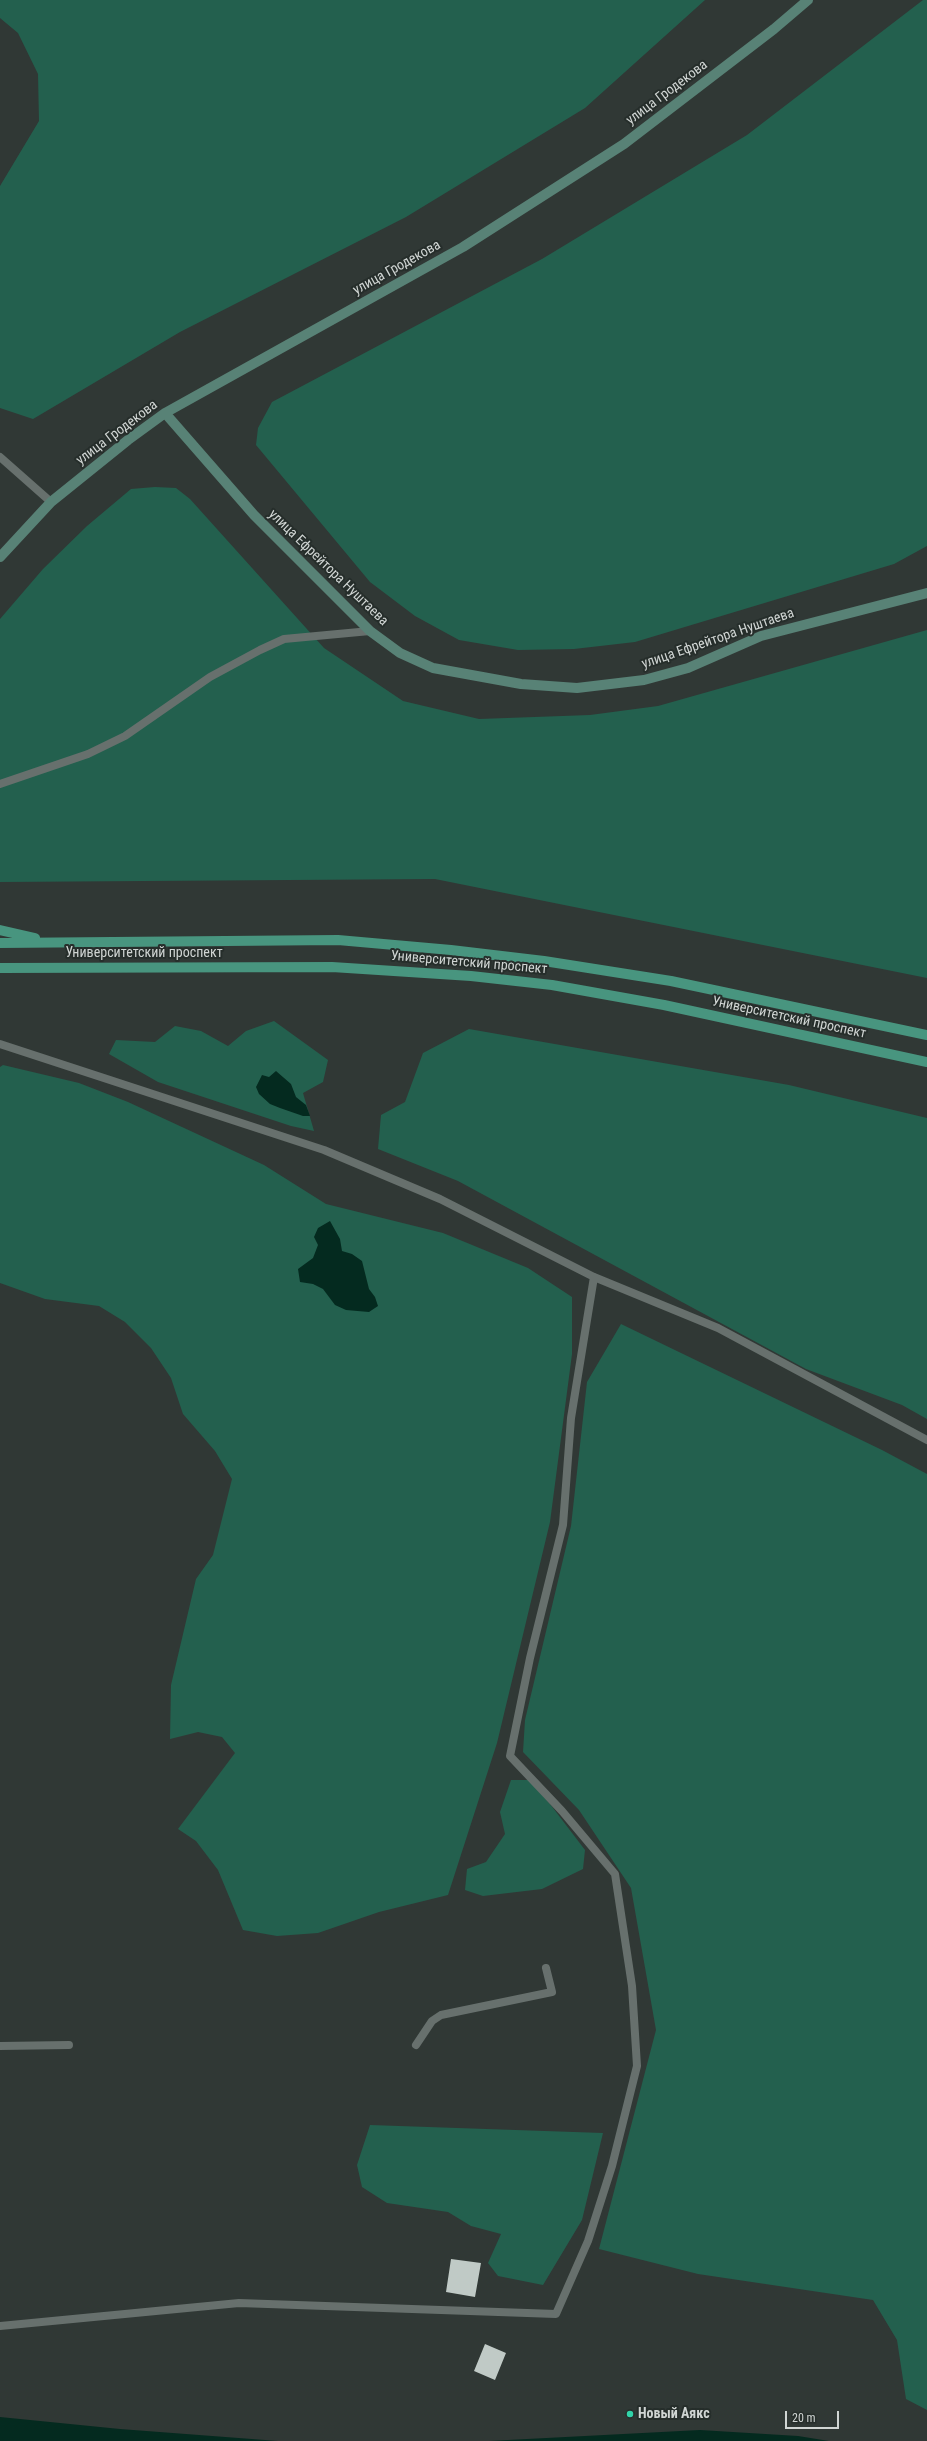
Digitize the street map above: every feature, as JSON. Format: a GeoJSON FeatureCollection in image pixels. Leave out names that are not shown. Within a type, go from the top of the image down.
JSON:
{"type":"FeatureCollection","features":[{"type":"Feature","properties":{"kind":"main road","name":"улица Гродекова"},"geometry":{"type":"LineString","coordinates":[[0,557],[51,502],[128,440],[165,413],[463,246],[624,144],[774,29],[808,0]]}},
{"type":"Feature","properties":{"kind":"main road","name":"улица Ефрейтора Нуштаева"},"geometry":{"type":"LineString","coordinates":[[165,413],[254,515],[370,630],[400,653],[433,668],[521,684],[577,688],[644,680],[688,668],[761,636],[927,593]]}},
{"type":"Feature","properties":{"kind":"main road"},"geometry":{"type":"LineString","coordinates":[[0,930],[53,942]]}},
{"type":"Feature","properties":{"kind":"main road","name":"Университетский проспект"},"geometry":{"type":"LineString","coordinates":[[0,942],[338,940],[451,950],[544,961],[671,981],[927,1035]]}},
{"type":"Feature","properties":{"kind":"main road","name":"Университетский проспект"},"geometry":{"type":"LineString","coordinates":[[0,968],[332,967],[471,976],[552,985],[664,1005],[927,1062]]}},
{"type":"Feature","properties":{"kind":"lane"},"geometry":{"type":"LineString","coordinates":[[0,457],[51,502]]}},
{"type":"Feature","properties":{"kind":"lane"},"geometry":{"type":"LineString","coordinates":[[0,784],[88,754],[125,736],[210,677],[284,639],[370,630]]}},
{"type":"Feature","properties":{"kind":"lane"},"geometry":{"type":"LineString","coordinates":[[0,1044],[324,1150],[440,1199],[594,1277],[718,1328],[927,1440]]}},
{"type":"Feature","properties":{"kind":"lane"},"geometry":{"type":"LineString","coordinates":[[0,2326],[239,2303],[556,2314],[588,2241],[612,2166],[637,2066],[632,1986],[615,1874],[562,1811],[510,1756],[530,1658],[563,1524],[571,1418],[594,1277]]}},
{"type":"Feature","properties":{"kind":"lane"},"geometry":{"type":"LineString","coordinates":[[416,2045],[432,2021],[441,2015],[552,1992],[546,1968]]}},
{"type":"Feature","properties":{"kind":"lane"},"geometry":{"type":"LineString","coordinates":[[0,2046],[70,2045]]}},
{"type":"Feature","properties":{"kind":"shaded area"},"geometry":{"type":"Polygon","coordinates":[[[0,0],[705,0],[585,108],[406,217],[180,332],[33,419],[0,408],[0,186],[39,121],[38,74],[18,33],[0,18],[0,0]]]}},
{"type":"Feature","properties":{"kind":"shaded area"},"geometry":{"type":"Polygon","coordinates":[[[923,0],[927,0],[927,546],[894,564],[635,642],[574,649],[518,650],[459,640],[415,616],[370,582],[256,445],[258,428],[272,402],[542,259],[747,135],[923,0]]]}},
{"type":"Feature","properties":{"kind":"shaded area"},"geometry":{"type":"Polygon","coordinates":[[[155,487],[176,488],[190,499],[324,648],[403,701],[479,719],[590,715],[658,706],[927,630],[927,978],[435,879],[0,882],[0,619],[43,569],[87,526],[131,489],[155,487]]]}},
{"type":"Feature","properties":{"kind":"shaded area"},"geometry":{"type":"Polygon","coordinates":[[[274,1021],[328,1060],[323,1082],[303,1093],[314,1131],[291,1126],[158,1082],[109,1054],[116,1040],[155,1042],[175,1026],[201,1031],[228,1046],[246,1031],[274,1021]]]}},
{"type":"Feature","properties":{"kind":"shaded area"},"geometry":{"type":"Polygon","coordinates":[[[469,1029],[789,1085],[927,1118],[927,1419],[902,1405],[806,1369],[458,1181],[378,1149],[381,1115],[405,1102],[423,1053],[469,1029]]]}},
{"type":"Feature","properties":{"kind":"shaded area"},"geometry":{"type":"Polygon","coordinates":[[[3,1065],[79,1083],[128,1102],[264,1165],[326,1204],[443,1233],[528,1268],[572,1297],[572,1354],[550,1522],[497,1743],[448,1895],[379,1912],[318,1933],[277,1936],[243,1930],[218,1870],[196,1841],[178,1829],[235,1753],[222,1737],[198,1732],[170,1739],[171,1685],[196,1579],[213,1555],[232,1479],[215,1451],[183,1414],[171,1378],[151,1348],[125,1322],[99,1306],[45,1299],[0,1283],[0,1067],[3,1065]]]}},
{"type":"Feature","properties":{"kind":"shaded area"},"geometry":{"type":"Polygon","coordinates":[[[276,1071],[291,1084],[296,1097],[306,1105],[310,1116],[303,1116],[270,1104],[259,1094],[256,1087],[262,1075],[269,1077],[276,1071]]]}},
{"type":"Feature","properties":{"kind":"shaded area"},"geometry":{"type":"Polygon","coordinates":[[[330,1221],[340,1239],[342,1251],[352,1254],[362,1261],[369,1289],[375,1297],[378,1306],[369,1312],[346,1310],[335,1305],[323,1289],[313,1284],[300,1282],[298,1269],[313,1258],[318,1245],[314,1237],[318,1228],[330,1221]]]}},
{"type":"Feature","properties":{"kind":"shaded area"},"geometry":{"type":"Polygon","coordinates":[[[621,1324],[882,1450],[927,1474],[927,2410],[906,2399],[897,2340],[873,2300],[698,2274],[599,2249],[656,2030],[631,1888],[579,1810],[523,1752],[525,1720],[571,1526],[587,1382],[621,1324]]]}},
{"type":"Feature","properties":{"kind":"shaded area"},"geometry":{"type":"Polygon","coordinates":[[[511,1780],[529,1780],[550,1804],[585,1850],[583,1869],[542,1889],[483,1896],[465,1890],[467,1869],[486,1862],[505,1834],[500,1812],[511,1780]]]}},
{"type":"Feature","properties":{"kind":"shaded area"},"geometry":{"type":"Polygon","coordinates":[[[370,2125],[603,2133],[582,2220],[543,2285],[498,2276],[488,2263],[501,2234],[471,2226],[448,2212],[387,2203],[362,2187],[357,2165],[370,2125]]]}},
{"type":"Feature","properties":{"kind":"shaded area"},"geometry":{"type":"Polygon","coordinates":[[[0,2417],[120,2429],[278,2441],[0,2441],[0,2417]]]}},
{"type":"Feature","properties":{"kind":"shaded area"},"geometry":{"type":"Polygon","coordinates":[[[700,2430],[798,2436],[829,2441],[489,2441],[700,2430]]]}},
{"type":"Feature","properties":{"kind":"building"},"geometry":{"type":"Polygon","coordinates":[[[451,2259],[481,2263],[475,2297],[446,2292],[451,2259]]]}},
{"type":"Feature","properties":{"kind":"building"},"geometry":{"type":"Polygon","coordinates":[[[485,2344],[506,2353],[495,2380],[474,2371],[485,2344]]]}},
{"type":"Feature","properties":{"kind":"place","name":"Новый Аякс"},"geometry":{"type":"Point","coordinates":[630,2414]}}]}
